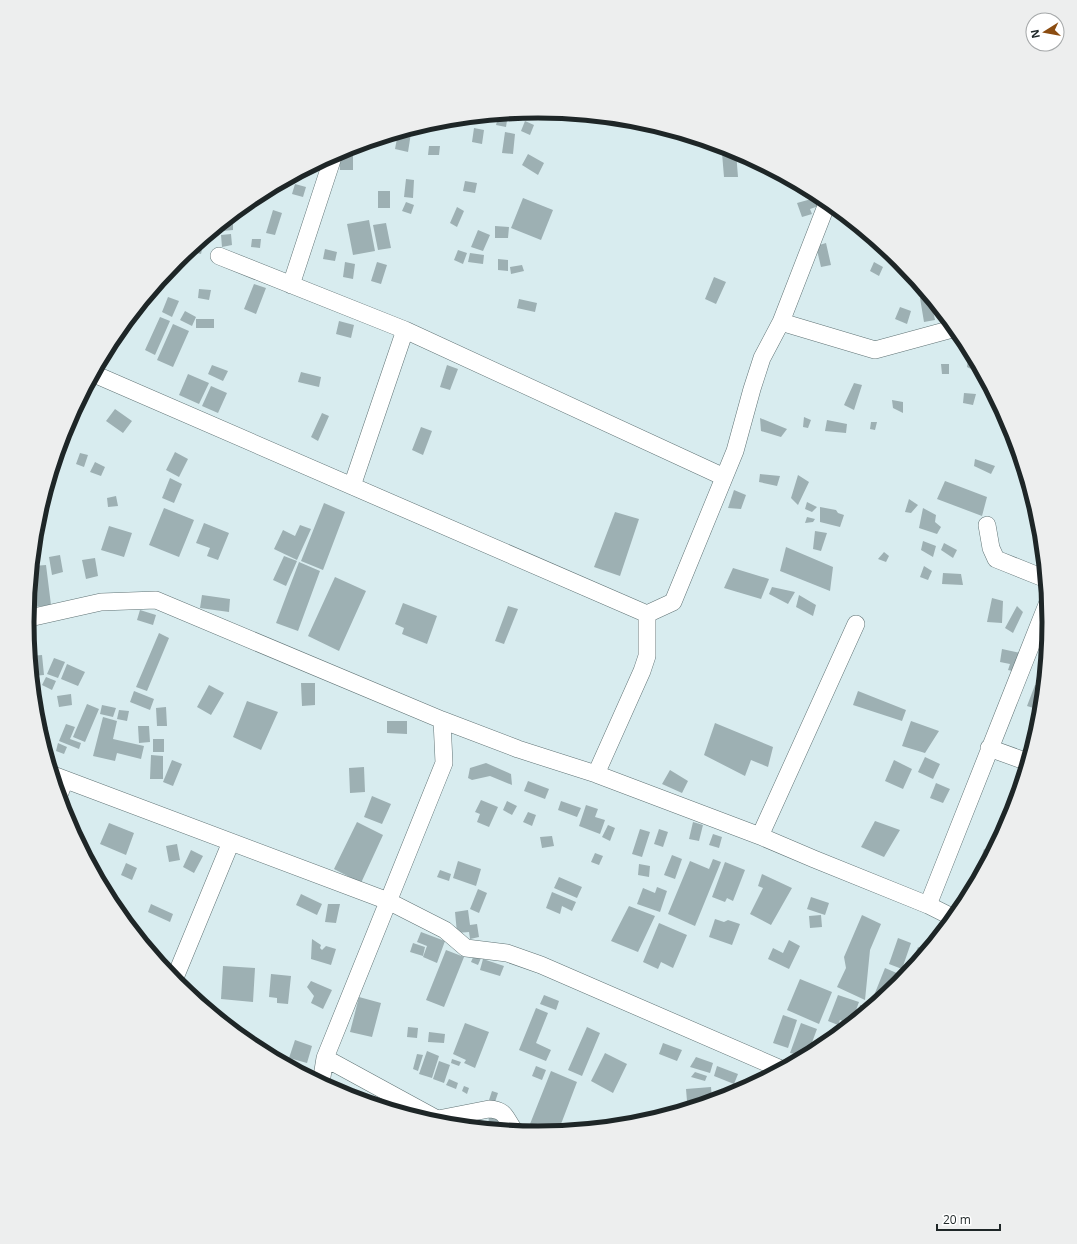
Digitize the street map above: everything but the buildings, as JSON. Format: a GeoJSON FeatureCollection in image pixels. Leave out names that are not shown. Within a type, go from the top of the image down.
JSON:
{"type":"FeatureCollection","features":[{"type":"Feature","properties":{"kind":"street"},"geometry":{"type":"LineString","coordinates":[[291,285],[331,162]]}},
{"type":"Feature","properties":{"kind":"street"},"geometry":{"type":"LineString","coordinates":[[99,376],[647,614],[673,602],[735,451],[762,358],[781,322],[825,208]]}},
{"type":"Feature","properties":{"kind":"street"},"geometry":{"type":"LineString","coordinates":[[219,256],[405,330],[724,477]]}},
{"type":"Feature","properties":{"kind":"street"},"geometry":{"type":"LineString","coordinates":[[781,322],[875,350],[949,330]]}},
{"type":"Feature","properties":{"kind":"street"},"geometry":{"type":"LineString","coordinates":[[352,486],[405,330]]}},
{"type":"Feature","properties":{"kind":"street"},"geometry":{"type":"LineString","coordinates":[[987,525],[991,548],[996,559],[1041,576]]}},
{"type":"Feature","properties":{"kind":"street"},"geometry":{"type":"LineString","coordinates":[[34,617],[101,602],[156,600],[442,720],[518,750],[596,774],[760,836],[928,905],[949,915]]}},
{"type":"Feature","properties":{"kind":"street"},"geometry":{"type":"LineString","coordinates":[[596,774],[642,671],[647,656],[647,614]]}},
{"type":"Feature","properties":{"kind":"street"},"geometry":{"type":"LineString","coordinates":[[928,905],[1043,615]]}},
{"type":"Feature","properties":{"kind":"street"},"geometry":{"type":"LineString","coordinates":[[760,836],[856,624]]}},
{"type":"Feature","properties":{"kind":"street"},"geometry":{"type":"LineString","coordinates":[[322,1077],[325,1058],[444,763],[442,720]]}},
{"type":"Feature","properties":{"kind":"street"},"geometry":{"type":"LineString","coordinates":[[989,748],[1024,760]]}},
{"type":"Feature","properties":{"kind":"street"},"geometry":{"type":"LineString","coordinates":[[61,785],[232,842],[388,901],[445,930],[466,948],[507,954],[541,965],[776,1067]]}},
{"type":"Feature","properties":{"kind":"street"},"geometry":{"type":"LineString","coordinates":[[177,974],[232,842]]}},
{"type":"Feature","properties":{"kind":"street"},"geometry":{"type":"LineString","coordinates":[[325,1058],[427,1114]]}},
{"type":"Feature","properties":{"kind":"street"},"geometry":{"type":"LineString","coordinates":[[453,1119],[489,1109],[497,1110],[506,1115],[511,1125]]}}]}
